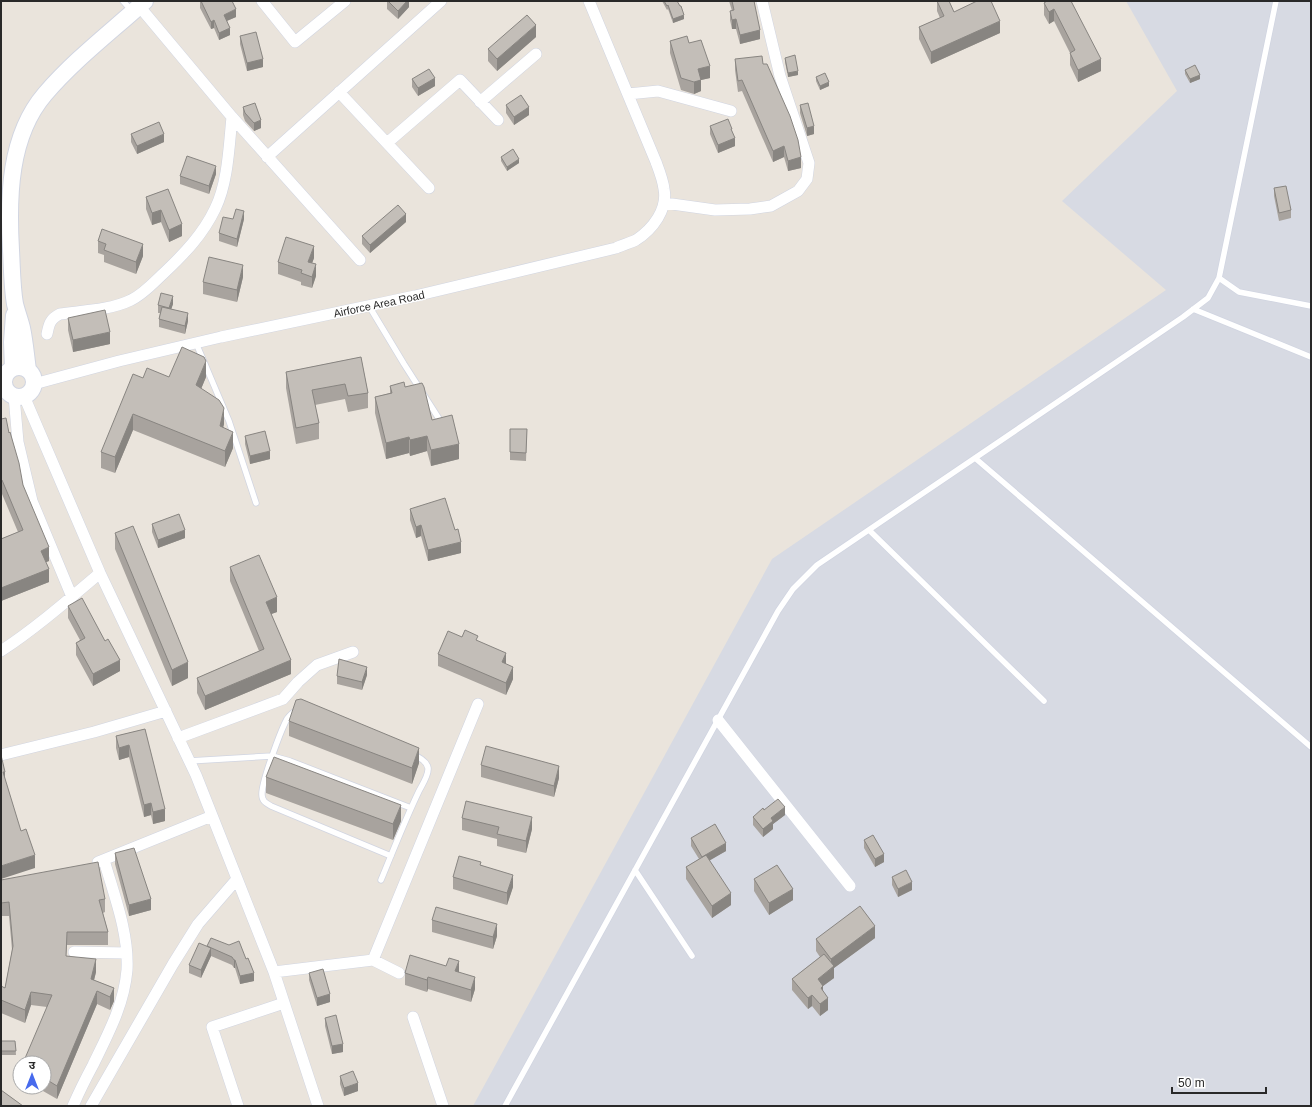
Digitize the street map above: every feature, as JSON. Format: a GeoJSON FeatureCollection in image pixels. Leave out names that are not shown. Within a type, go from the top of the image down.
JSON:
{"type":"FeatureCollection","features":[{"type":"Feature","properties":{"kind":"street"},"geometry":{"type":"LineString","coordinates":[[262,1],[295,42],[345,1]]}},
{"type":"Feature","properties":{"kind":"street"},"geometry":{"type":"LineString","coordinates":[[267,157],[441,1]]}},
{"type":"Feature","properties":{"kind":"street"},"geometry":{"type":"LineString","coordinates":[[589,1],[656,162],[664,189],[665,203],[714,210],[750,209],[771,206],[798,191],[807,179],[809,163],[780,76],[762,1]]}},
{"type":"Feature","properties":{"kind":"street"},"geometry":{"type":"LineString","coordinates":[[72,597],[32,501],[18,442],[17,383],[25,342],[16,305],[12,277],[9,218],[11,186],[15,159],[30,115],[45,94],[135,5],[267,157],[360,260]]}},
{"type":"Feature","properties":{"kind":"street"},"geometry":{"type":"LineString","coordinates":[[480,102],[536,54]]}},
{"type":"Feature","properties":{"kind":"street"},"geometry":{"type":"LineString","coordinates":[[387,144],[460,80],[498,120]]}},
{"type":"Feature","properties":{"kind":"street"},"geometry":{"type":"LineString","coordinates":[[628,94],[658,91],[731,111]]}},
{"type":"Feature","properties":{"kind":"street"},"geometry":{"type":"LineString","coordinates":[[339,92],[429,188]]}},
{"type":"Feature","properties":{"kind":"street"},"geometry":{"type":"LineString","coordinates":[[47,334],[50,322],[54,317],[60,314],[119,305],[132,300],[146,290],[184,254],[204,228],[215,208],[223,185],[232,117]]}},
{"type":"Feature","properties":{"kind":"street","name":"Airforce Area Road"},"geometry":{"type":"LineString","coordinates":[[17,383],[423,295],[616,248],[636,240],[648,231],[658,218],[665,203]]}},
{"type":"Feature","properties":{"kind":"street"},"geometry":{"type":"LineString","coordinates":[[17,383],[100,573],[166,710],[212,816],[274,972],[318,1106]]}},
{"type":"Feature","properties":{"kind":"street"},"geometry":{"type":"LineString","coordinates":[[1,651],[22,637],[100,573]]}},
{"type":"Feature","properties":{"kind":"street"},"geometry":{"type":"LineString","coordinates":[[178,738],[282,700],[298,682],[317,665],[353,652]]}},
{"type":"Feature","properties":{"kind":"street"},"geometry":{"type":"LineString","coordinates":[[373,960],[478,704]]}},
{"type":"Feature","properties":{"kind":"street"},"geometry":{"type":"LineString","coordinates":[[1,755],[94,732],[166,710]]}},
{"type":"Feature","properties":{"kind":"street"},"geometry":{"type":"LineString","coordinates":[[718,720],[850,886]]}},
{"type":"Feature","properties":{"kind":"street"},"geometry":{"type":"LineString","coordinates":[[87,866],[212,816]]}},
{"type":"Feature","properties":{"kind":"street"},"geometry":{"type":"LineString","coordinates":[[73,1106],[114,1022],[123,994],[126,971],[126,953],[121,917],[104,860]]}},
{"type":"Feature","properties":{"kind":"street"},"geometry":{"type":"LineString","coordinates":[[91,1106],[173,964],[198,924],[238,879]]}},
{"type":"Feature","properties":{"kind":"street"},"geometry":{"type":"LineString","coordinates":[[74,952],[126,953]]}},
{"type":"Feature","properties":{"kind":"street"},"geometry":{"type":"LineString","coordinates":[[274,972],[373,960],[399,973]]}},
{"type":"Feature","properties":{"kind":"street"},"geometry":{"type":"LineString","coordinates":[[238,1106],[212,1027],[284,1003]]}},
{"type":"Feature","properties":{"kind":"street"},"geometry":{"type":"LineString","coordinates":[[413,1017],[444,1106]]}},
{"type":"Feature","properties":{"kind":"lane"},"geometry":{"type":"LineString","coordinates":[[506,1106],[778,611],[794,589],[817,565],[1208,298],[1219,278],[1276,1]]}},
{"type":"Feature","properties":{"kind":"lane"},"geometry":{"type":"LineString","coordinates":[[1219,278],[1238,292],[1311,306]]}},
{"type":"Feature","properties":{"kind":"lane"},"geometry":{"type":"LineString","coordinates":[[369,306],[404,364],[446,428]]}},
{"type":"Feature","properties":{"kind":"lane"},"geometry":{"type":"LineString","coordinates":[[1194,309],[1311,357]]}},
{"type":"Feature","properties":{"kind":"lane"},"geometry":{"type":"LineString","coordinates":[[196,343],[229,420],[256,503]]}},
{"type":"Feature","properties":{"kind":"lane"},"geometry":{"type":"LineString","coordinates":[[975,458],[1311,747]]}},
{"type":"Feature","properties":{"kind":"lane"},"geometry":{"type":"LineString","coordinates":[[869,530],[1044,701]]}},
{"type":"Feature","properties":{"kind":"lane"},"geometry":{"type":"LineString","coordinates":[[301,710],[297,710],[287,718],[272,756],[263,787],[262,794],[264,801],[271,806],[391,856]]}},
{"type":"Feature","properties":{"kind":"lane"},"geometry":{"type":"LineString","coordinates":[[381,880],[428,769],[425,762],[419,757],[405,751]]}},
{"type":"Feature","properties":{"kind":"lane"},"geometry":{"type":"LineString","coordinates":[[189,761],[272,756],[290,761],[411,808]]}},
{"type":"Feature","properties":{"kind":"lane"},"geometry":{"type":"LineString","coordinates":[[635,870],[692,956]]}},
{"type":"Feature","properties":{"kind":"shaded area"},"geometry":{"type":"Polygon","coordinates":[[[1126,1],[1311,1],[1311,1106],[473,1106],[772,559],[1166,290],[1062,201],[1177,91],[1126,1]]]}},
{"type":"Feature","properties":{"kind":"building"},"geometry":{"type":"Polygon","coordinates":[[[201,1],[232,1],[236,9],[224,15],[230,28],[219,33],[214,20],[211,22],[201,1]]]}},
{"type":"Feature","properties":{"kind":"building"},"geometry":{"type":"Polygon","coordinates":[[[388,1],[407,1],[398,11],[388,1]]]}},
{"type":"Feature","properties":{"kind":"building"},"geometry":{"type":"Polygon","coordinates":[[[664,1],[677,1],[681,6],[684,15],[673,19],[668,5],[667,6],[664,1]]]}},
{"type":"Feature","properties":{"kind":"building"},"geometry":{"type":"Polygon","coordinates":[[[732,1],[754,1],[760,30],[740,35],[736,19],[732,20],[730,11],[734,10],[732,1]]]}},
{"type":"Feature","properties":{"kind":"building"},"geometry":{"type":"Polygon","coordinates":[[[937,1],[949,1],[954,12],[977,1],[991,1],[1000,21],[931,52],[919,27],[944,16],[937,1]]]}},
{"type":"Feature","properties":{"kind":"building"},"geometry":{"type":"Polygon","coordinates":[[[1047,1],[1071,1],[1101,59],[1078,70],[1070,53],[1075,50],[1054,9],[1049,12],[1044,3],[1047,1]]]}},
{"type":"Feature","properties":{"kind":"building"},"geometry":{"type":"Polygon","coordinates":[[[527,15],[536,25],[497,59],[488,49],[527,15]]]}},
{"type":"Feature","properties":{"kind":"building"},"geometry":{"type":"Polygon","coordinates":[[[256,32],[263,59],[247,63],[240,36],[256,32]]]}},
{"type":"Feature","properties":{"kind":"building"},"geometry":{"type":"Polygon","coordinates":[[[687,36],[689,43],[701,40],[710,66],[698,69],[701,80],[694,82],[681,78],[670,41],[687,36]]]}},
{"type":"Feature","properties":{"kind":"building"},"geometry":{"type":"Polygon","coordinates":[[[795,55],[798,71],[788,73],[785,58],[795,55]]]}},
{"type":"Feature","properties":{"kind":"building"},"geometry":{"type":"Polygon","coordinates":[[[762,56],[763,64],[767,64],[790,116],[798,140],[801,157],[788,161],[784,146],[773,151],[742,80],[738,81],[735,59],[762,56]]]}},
{"type":"Feature","properties":{"kind":"building"},"geometry":{"type":"Polygon","coordinates":[[[1195,65],[1200,75],[1190,79],[1185,70],[1195,65]]]}},
{"type":"Feature","properties":{"kind":"building"},"geometry":{"type":"Polygon","coordinates":[[[429,69],[435,78],[418,88],[412,79],[429,69]]]}},
{"type":"Feature","properties":{"kind":"building"},"geometry":{"type":"Polygon","coordinates":[[[825,73],[829,82],[820,86],[816,77],[825,73]]]}},
{"type":"Feature","properties":{"kind":"building"},"geometry":{"type":"Polygon","coordinates":[[[521,95],[529,107],[514,117],[506,105],[521,95]]]}},
{"type":"Feature","properties":{"kind":"building"},"geometry":{"type":"Polygon","coordinates":[[[255,103],[261,120],[254,123],[245,113],[243,107],[255,103]]]}},
{"type":"Feature","properties":{"kind":"building"},"geometry":{"type":"Polygon","coordinates":[[[808,103],[814,126],[807,128],[800,105],[808,103]]]}},
{"type":"Feature","properties":{"kind":"building"},"geometry":{"type":"Polygon","coordinates":[[[728,119],[735,138],[718,145],[710,126],[728,119]]]}},
{"type":"Feature","properties":{"kind":"building"},"geometry":{"type":"Polygon","coordinates":[[[159,122],[164,134],[137,146],[131,134],[159,122]]]}},
{"type":"Feature","properties":{"kind":"building"},"geometry":{"type":"Polygon","coordinates":[[[513,149],[519,159],[507,167],[501,157],[513,149]]]}},
{"type":"Feature","properties":{"kind":"building"},"geometry":{"type":"Polygon","coordinates":[[[187,156],[216,166],[209,186],[180,176],[187,156]]]}},
{"type":"Feature","properties":{"kind":"building"},"geometry":{"type":"Polygon","coordinates":[[[1286,186],[1291,210],[1279,213],[1274,188],[1286,186]]]}},
{"type":"Feature","properties":{"kind":"building"},"geometry":{"type":"Polygon","coordinates":[[[168,189],[182,224],[169,230],[161,210],[152,213],[146,197],[168,189]]]}},
{"type":"Feature","properties":{"kind":"building"},"geometry":{"type":"Polygon","coordinates":[[[398,205],[406,214],[370,245],[362,236],[398,205]]]}},
{"type":"Feature","properties":{"kind":"building"},"geometry":{"type":"Polygon","coordinates":[[[236,209],[244,211],[237,239],[219,233],[223,217],[233,219],[236,209]]]}},
{"type":"Feature","properties":{"kind":"building"},"geometry":{"type":"Polygon","coordinates":[[[102,229],[143,244],[136,262],[104,250],[106,244],[98,241],[102,229]]]}},
{"type":"Feature","properties":{"kind":"building"},"geometry":{"type":"Polygon","coordinates":[[[286,237],[314,246],[308,262],[316,264],[312,277],[301,273],[302,270],[278,262],[286,237]]]}},
{"type":"Feature","properties":{"kind":"building"},"geometry":{"type":"Polygon","coordinates":[[[209,257],[243,265],[237,290],[203,282],[209,257]]]}},
{"type":"Feature","properties":{"kind":"building"},"geometry":{"type":"Polygon","coordinates":[[[161,293],[173,296],[169,308],[158,305],[161,293]]]}},
{"type":"Feature","properties":{"kind":"building"},"geometry":{"type":"Polygon","coordinates":[[[162,307],[188,313],[185,326],[159,319],[162,307]]]}},
{"type":"Feature","properties":{"kind":"building"},"geometry":{"type":"Polygon","coordinates":[[[105,310],[110,332],[73,340],[68,318],[105,310]]]}},
{"type":"Feature","properties":{"kind":"building"},"geometry":{"type":"Polygon","coordinates":[[[182,347],[204,357],[206,361],[196,385],[219,400],[224,408],[220,426],[233,432],[225,451],[133,414],[115,457],[101,452],[133,374],[143,378],[147,368],[169,377],[182,347]]]}},
{"type":"Feature","properties":{"kind":"building"},"geometry":{"type":"Polygon","coordinates":[[[361,357],[368,393],[348,396],[345,384],[312,390],[319,423],[296,428],[286,372],[361,357]]]}},
{"type":"Feature","properties":{"kind":"building"},"geometry":{"type":"Polygon","coordinates":[[[404,382],[405,387],[422,383],[432,420],[452,415],[459,444],[431,450],[427,436],[410,440],[409,437],[386,443],[375,397],[392,393],[390,386],[404,382]]]}},
{"type":"Feature","properties":{"kind":"building"},"geometry":{"type":"Polygon","coordinates":[[[6,418],[9,433],[10,432],[19,463],[23,485],[49,547],[41,551],[49,569],[1,588],[1,539],[23,530],[1,480],[1,419],[6,418]]]}},
{"type":"Feature","properties":{"kind":"building"},"geometry":{"type":"Polygon","coordinates":[[[510,429],[527,429],[526,453],[510,452],[510,429]]]}},
{"type":"Feature","properties":{"kind":"building"},"geometry":{"type":"Polygon","coordinates":[[[265,431],[270,451],[250,456],[245,436],[265,431]]]}},
{"type":"Feature","properties":{"kind":"building"},"geometry":{"type":"Polygon","coordinates":[[[445,498],[455,530],[458,529],[461,542],[428,550],[421,525],[416,527],[410,509],[445,498]]]}},
{"type":"Feature","properties":{"kind":"building"},"geometry":{"type":"Polygon","coordinates":[[[179,514],[185,530],[158,540],[152,524],[179,514]]]}},
{"type":"Feature","properties":{"kind":"building"},"geometry":{"type":"Polygon","coordinates":[[[133,526],[188,662],[172,670],[115,533],[133,526]]]}},
{"type":"Feature","properties":{"kind":"building"},"geometry":{"type":"Polygon","coordinates":[[[259,555],[277,597],[266,602],[291,660],[205,696],[197,678],[264,649],[230,567],[259,555]]]}},
{"type":"Feature","properties":{"kind":"building"},"geometry":{"type":"Polygon","coordinates":[[[82,598],[105,641],[108,639],[120,660],[93,674],[76,643],[85,638],[68,606],[82,598]]]}},
{"type":"Feature","properties":{"kind":"building"},"geometry":{"type":"Polygon","coordinates":[[[465,630],[478,636],[476,640],[506,653],[502,662],[513,667],[506,683],[438,654],[448,631],[462,637],[465,630]]]}},
{"type":"Feature","properties":{"kind":"building"},"geometry":{"type":"Polygon","coordinates":[[[339,659],[367,667],[362,682],[337,676],[339,659]]]}},
{"type":"Feature","properties":{"kind":"building"},"geometry":{"type":"Polygon","coordinates":[[[301,699],[419,748],[412,768],[289,721],[296,700],[301,699]]]}},
{"type":"Feature","properties":{"kind":"building"},"geometry":{"type":"Polygon","coordinates":[[[145,729],[165,809],[153,812],[151,803],[144,805],[129,745],[119,748],[116,736],[145,729]]]}},
{"type":"Feature","properties":{"kind":"building"},"geometry":{"type":"Polygon","coordinates":[[[486,746],[559,766],[554,786],[481,765],[486,746]]]}},
{"type":"Feature","properties":{"kind":"building"},"geometry":{"type":"Polygon","coordinates":[[[1,755],[5,772],[3,772],[21,831],[26,829],[35,855],[1,866],[1,755]]]}},
{"type":"Feature","properties":{"kind":"building"},"geometry":{"type":"Polygon","coordinates":[[[274,757],[401,805],[393,824],[266,777],[274,757]]]}},
{"type":"Feature","properties":{"kind":"building"},"geometry":{"type":"Polygon","coordinates":[[[778,799],[785,807],[771,818],[773,821],[763,829],[753,817],[763,808],[764,810],[778,799]]]}},
{"type":"Feature","properties":{"kind":"building"},"geometry":{"type":"Polygon","coordinates":[[[466,801],[532,817],[526,841],[497,834],[499,827],[462,818],[466,801]]]}},
{"type":"Feature","properties":{"kind":"building"},"geometry":{"type":"Polygon","coordinates":[[[715,824],[726,843],[702,857],[691,838],[715,824]]]}},
{"type":"Feature","properties":{"kind":"building"},"geometry":{"type":"Polygon","coordinates":[[[873,835],[884,854],[875,859],[864,840],[873,835]]]}},
{"type":"Feature","properties":{"kind":"building"},"geometry":{"type":"Polygon","coordinates":[[[134,848],[151,899],[129,905],[115,853],[134,848]]]}},
{"type":"Feature","properties":{"kind":"building"},"geometry":{"type":"Polygon","coordinates":[[[706,855],[731,893],[712,906],[686,867],[706,855]]]}},
{"type":"Feature","properties":{"kind":"building"},"geometry":{"type":"Polygon","coordinates":[[[459,856],[481,862],[480,865],[513,875],[507,893],[453,877],[459,856]]]}},
{"type":"Feature","properties":{"kind":"building"},"geometry":{"type":"Polygon","coordinates":[[[98,862],[105,899],[99,900],[108,932],[67,932],[66,956],[96,959],[91,979],[114,988],[110,997],[97,991],[57,1086],[52,1083],[52,1055],[26,1055],[52,995],[31,992],[25,1010],[1,1000],[1,986],[5,988],[13,946],[9,902],[1,903],[1,880],[98,862]]]}},
{"type":"Feature","properties":{"kind":"building"},"geometry":{"type":"Polygon","coordinates":[[[777,865],[793,889],[769,903],[754,879],[777,865]]]}},
{"type":"Feature","properties":{"kind":"building"},"geometry":{"type":"Polygon","coordinates":[[[906,870],[912,882],[898,889],[892,877],[906,870]]]}},
{"type":"Feature","properties":{"kind":"building"},"geometry":{"type":"Polygon","coordinates":[[[860,906],[875,926],[831,959],[816,939],[860,906]]]}},
{"type":"Feature","properties":{"kind":"building"},"geometry":{"type":"Polygon","coordinates":[[[436,907],[497,924],[493,937],[432,920],[436,907]]]}},
{"type":"Feature","properties":{"kind":"building"},"geometry":{"type":"Polygon","coordinates":[[[211,938],[229,945],[239,941],[246,959],[248,958],[254,973],[240,976],[235,960],[232,957],[207,946],[211,938]]]}},
{"type":"Feature","properties":{"kind":"building"},"geometry":{"type":"Polygon","coordinates":[[[199,943],[211,948],[201,970],[189,965],[199,943]]]}},
{"type":"Feature","properties":{"kind":"building"},"geometry":{"type":"Polygon","coordinates":[[[824,954],[834,966],[818,979],[823,986],[821,988],[828,998],[820,1004],[812,995],[808,998],[792,979],[824,954]]]}},
{"type":"Feature","properties":{"kind":"building"},"geometry":{"type":"Polygon","coordinates":[[[410,955],[446,966],[449,958],[459,961],[455,971],[475,977],[471,990],[428,977],[427,980],[405,973],[410,955]]]}},
{"type":"Feature","properties":{"kind":"building"},"geometry":{"type":"Polygon","coordinates":[[[323,969],[330,994],[317,998],[309,973],[323,969]]]}},
{"type":"Feature","properties":{"kind":"building"},"geometry":{"type":"Polygon","coordinates":[[[336,1015],[343,1044],[332,1046],[325,1018],[336,1015]]]}},
{"type":"Feature","properties":{"kind":"building"},"geometry":{"type":"Polygon","coordinates":[[[1,1041],[15,1041],[16,1051],[1,1051],[1,1041]]]}},
{"type":"Feature","properties":{"kind":"building"},"geometry":{"type":"Polygon","coordinates":[[[353,1071],[358,1083],[344,1088],[340,1076],[353,1071]]]}},
{"type":"Feature","properties":{"kind":"building"},"geometry":{"type":"Polygon","coordinates":[[[1,1090],[23,1106],[1,1106],[1,1090]]]}}]}
